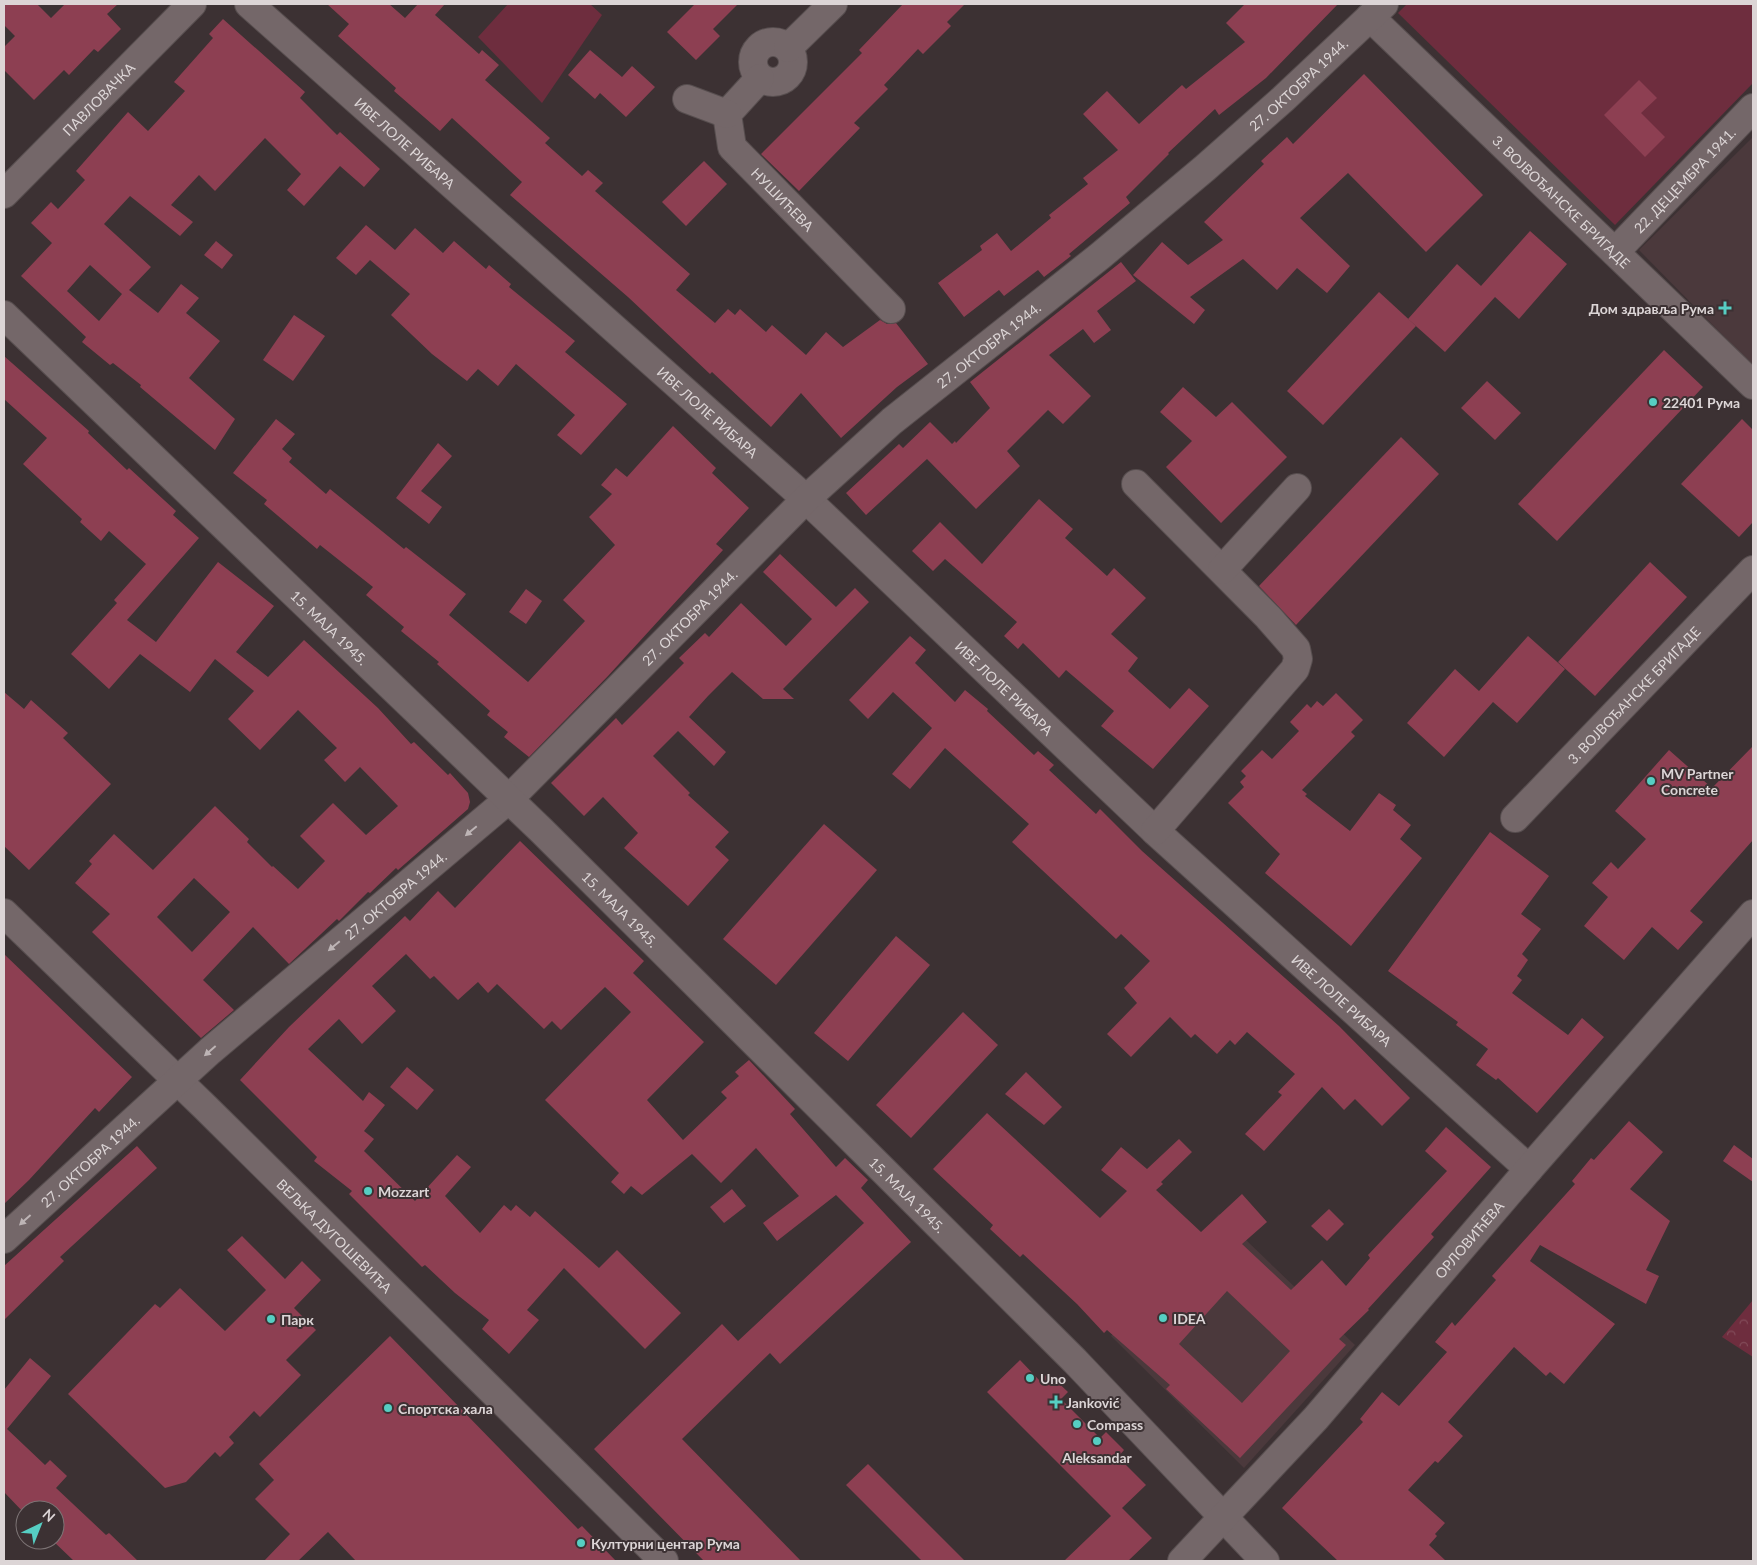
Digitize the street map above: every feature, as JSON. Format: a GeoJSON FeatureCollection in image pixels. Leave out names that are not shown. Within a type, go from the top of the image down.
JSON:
{"type":"FeatureCollection","features":[{"type":"Feature","properties":{"kind":"street","name":"ПАВЛОВАЧКА"},"geometry":{"type":"LineString","coordinates":[[4,194],[192,4]]}},
{"type":"Feature","properties":{"kind":"street","name":"ИВЕ ЛОЛЕ РИБАРА"},"geometry":{"type":"LineString","coordinates":[[249,4],[806,500],[1155,831],[1529,1169]]}},
{"type":"Feature","properties":{"kind":"street"},"geometry":{"type":"LineString","coordinates":[[687,100],[727,114],[760,78],[774,83],[788,76],[793,62],[788,48],[833,4]]}},
{"type":"Feature","properties":{"kind":"street","name":"27. ОКТОБРА 1944."},"geometry":{"type":"LineString","coordinates":[[4,1239],[177,1081],[509,799],[806,500],[892,421],[1100,256],[1205,168],[1283,99],[1377,10]]}},
{"type":"Feature","properties":{"kind":"street","name":"3. ВОЈВОЂАНСКЕ БРИГАДЕ"},"geometry":{"type":"LineString","coordinates":[[1377,10],[1615,252],[1753,385]]}},
{"type":"Feature","properties":{"kind":"street","name":"22. ДЕЦЕМБРА 1941."},"geometry":{"type":"LineString","coordinates":[[1615,252],[1753,108]]}},
{"type":"Feature","properties":{"kind":"street","name":"НУШИЋЕВА"},"geometry":{"type":"LineString","coordinates":[[727,114],[732,147],[891,309]]}},
{"type":"Feature","properties":{"kind":"street","name":"15. МАЈА 1945."},"geometry":{"type":"LineString","coordinates":[[4,316],[196,502],[509,799],[1068,1355],[1265,1561]]}},
{"type":"Feature","properties":{"kind":"street"},"geometry":{"type":"LineString","coordinates":[[1136,484],[1222,570],[1296,649],[1298,659],[1295,669],[1155,831]]}},
{"type":"Feature","properties":{"kind":"street"},"geometry":{"type":"LineString","coordinates":[[1222,570],[1297,488]]}},
{"type":"Feature","properties":{"kind":"street","name":"3. ВОЈВОЂАНСКЕ БРИГАДЕ"},"geometry":{"type":"LineString","coordinates":[[1515,818],[1753,570]]}},
{"type":"Feature","properties":{"kind":"street","name":"ВЕЉКА ДУГОШЕВИЋА"},"geometry":{"type":"LineString","coordinates":[[4,913],[664,1561]]}},
{"type":"Feature","properties":{"kind":"street","name":"ОРЛОВИЋЕВА"},"geometry":{"type":"LineString","coordinates":[[1182,1561],[1221,1517],[1316,1418],[1529,1169],[1753,914]]}},
{"type":"Feature","properties":{"kind":"shaded area","name":"Дом здравља Рума"},"geometry":{"type":"Polygon","coordinates":[[[1753,137],[1753,366],[1639,250],[1753,137]]]}},
{"type":"Feature","properties":{"kind":"shaded area"},"geometry":{"type":"Polygon","coordinates":[[[1219,1214],[1355,1345],[1244,1468],[1111,1336],[1219,1214]]]}},
{"type":"Feature","properties":{"kind":"green space"},"geometry":{"type":"Polygon","coordinates":[[[508,4],[590,4],[602,15],[542,103],[478,37],[508,4]]]}},
{"type":"Feature","properties":{"kind":"green space"},"geometry":{"type":"Polygon","coordinates":[[[1407,4],[1753,4],[1753,83],[1615,225],[1398,13],[1407,4]]]}},
{"type":"Feature","properties":{"kind":"green space"},"geometry":{"type":"Polygon","coordinates":[[[1753,1300],[1753,1357],[1722,1337],[1753,1300]]]}},
{"type":"Feature","properties":{"kind":"building"},"geometry":{"type":"Polygon","coordinates":[[[4,4],[37,4],[51,18],[65,4],[118,4],[107,14],[121,29],[98,52],[94,49],[69,75],[64,70],[34,100],[4,70],[4,47],[15,36],[4,25],[4,4]]]}},
{"type":"Feature","properties":{"kind":"building"},"geometry":{"type":"Polygon","coordinates":[[[327,4],[389,4],[405,18],[418,4],[445,4],[435,15],[479,54],[482,50],[499,65],[485,80],[550,138],[545,143],[582,176],[588,170],[603,183],[595,191],[690,274],[676,290],[715,323],[728,309],[735,315],[740,309],[766,332],[772,325],[806,355],[826,332],[843,347],[880,320],[887,324],[896,323],[928,364],[897,387],[841,438],[801,393],[771,427],[712,372],[710,374],[628,297],[510,195],[522,182],[452,118],[440,131],[394,91],[396,88],[338,36],[349,24],[327,4]]]}},
{"type":"Feature","properties":{"kind":"building"},"geometry":{"type":"Polygon","coordinates":[[[695,4],[738,4],[713,29],[720,36],[696,60],[667,32],[695,4]]]}},
{"type":"Feature","properties":{"kind":"building"},"geometry":{"type":"Polygon","coordinates":[[[903,4],[965,4],[947,22],[951,26],[923,54],[918,49],[884,85],[888,89],[854,123],[860,128],[799,191],[761,154],[862,53],[859,50],[903,4]]]}},
{"type":"Feature","properties":{"kind":"building"},"geometry":{"type":"Polygon","coordinates":[[[1245,4],[1338,4],[1266,78],[1219,115],[1215,109],[1168,153],[1126,197],[1130,203],[1069,254],[1071,256],[1044,277],[1038,270],[1004,296],[999,290],[964,317],[938,283],[982,250],[980,246],[997,233],[1011,251],[1051,218],[1049,215],[1088,184],[1083,178],[1118,150],[1083,114],[1107,91],[1139,124],[1182,85],[1186,89],[1245,42],[1226,23],[1245,4]]]}},
{"type":"Feature","properties":{"kind":"building"},"geometry":{"type":"Polygon","coordinates":[[[223,19],[305,92],[300,98],[337,135],[340,132],[380,169],[364,187],[340,166],[304,206],[287,190],[301,174],[265,138],[215,191],[199,175],[171,205],[193,222],[180,236],[130,196],[104,224],[151,267],[129,290],[158,313],[181,284],[199,298],[186,313],[220,341],[189,378],[235,419],[215,450],[140,387],[141,385],[113,363],[110,365],[82,342],[86,337],[21,276],[52,243],[31,223],[51,202],[58,209],[85,180],[76,171],[128,112],[148,131],[185,91],[174,82],[213,38],[209,34],[223,19]],[[90,265],[67,291],[99,321],[122,294],[90,265]]]}},
{"type":"Feature","properties":{"kind":"building"},"geometry":{"type":"Polygon","coordinates":[[[590,50],[622,77],[632,66],[655,87],[626,117],[600,93],[595,99],[568,75],[590,50]]]}},
{"type":"Feature","properties":{"kind":"building"},"geometry":{"type":"Polygon","coordinates":[[[1364,74],[1483,195],[1426,252],[1348,173],[1300,218],[1350,266],[1327,293],[1297,268],[1277,290],[1243,259],[1190,297],[1205,310],[1194,324],[1133,275],[1162,242],[1188,265],[1223,240],[1204,222],[1264,164],[1261,161],[1287,137],[1293,144],[1364,74]]]}},
{"type":"Feature","properties":{"kind":"building"},"geometry":{"type":"Polygon","coordinates":[[[1639,80],[1657,98],[1641,113],[1665,137],[1645,157],[1604,115],[1639,80]]]}},
{"type":"Feature","properties":{"kind":"building"},"geometry":{"type":"Polygon","coordinates":[[[704,161],[727,184],[686,226],[662,202],[704,161]]]}},
{"type":"Feature","properties":{"kind":"building"},"geometry":{"type":"Polygon","coordinates":[[[366,225],[395,250],[415,228],[443,253],[454,241],[486,269],[489,265],[511,284],[509,287],[575,341],[565,352],[627,404],[581,455],[557,435],[575,415],[516,364],[498,386],[478,369],[467,381],[432,354],[391,315],[410,294],[370,260],[356,275],[336,258],[366,225]]]}},
{"type":"Feature","properties":{"kind":"building"},"geometry":{"type":"Polygon","coordinates":[[[1530,231],[1567,264],[1519,319],[1495,297],[1445,352],[1408,319],[1457,264],[1481,286],[1530,231]]]}},
{"type":"Feature","properties":{"kind":"building"},"geometry":{"type":"Polygon","coordinates":[[[216,241],[233,255],[222,269],[204,255],[216,241]]]}},
{"type":"Feature","properties":{"kind":"building"},"geometry":{"type":"Polygon","coordinates":[[[1121,262],[1136,281],[1097,311],[1111,330],[1094,343],[1083,329],[1049,355],[1091,396],[1063,424],[1048,410],[1007,451],[1020,466],[976,509],[927,459],[866,515],[846,493],[899,444],[903,448],[930,422],[952,444],[955,441],[956,443],[990,408],[970,382],[1121,262]]]}},
{"type":"Feature","properties":{"kind":"building"},"geometry":{"type":"Polygon","coordinates":[[[1379,292],[1416,326],[1323,425],[1287,391],[1379,292]]]}},
{"type":"Feature","properties":{"kind":"building"},"geometry":{"type":"Polygon","coordinates":[[[294,315],[325,336],[293,381],[263,360],[294,315]]]}},
{"type":"Feature","properties":{"kind":"building"},"geometry":{"type":"Polygon","coordinates":[[[1664,350],[1703,387],[1557,541],[1518,504],[1664,350]]]}},
{"type":"Feature","properties":{"kind":"building"},"geometry":{"type":"Polygon","coordinates":[[[4,356],[89,431],[88,433],[127,470],[129,468],[176,511],[173,515],[199,538],[127,620],[156,642],[218,562],[274,606],[236,652],[268,677],[304,640],[378,708],[411,744],[414,742],[448,775],[450,773],[468,793],[470,802],[468,809],[398,870],[396,868],[370,893],[368,892],[339,921],[337,919],[289,964],[253,927],[203,980],[234,1010],[201,1038],[92,932],[110,914],[75,883],[92,864],[89,861],[114,834],[153,870],[215,806],[249,839],[247,842],[272,867],[298,889],[325,861],[300,836],[333,803],[366,835],[398,806],[360,767],[345,782],[324,760],[337,748],[298,710],[260,750],[228,719],[254,691],[215,659],[190,692],[140,654],[109,689],[71,654],[117,603],[114,600],[146,564],[109,531],[101,541],[80,522],[82,519],[23,464],[47,438],[4,399],[4,356]],[[194,878],[157,917],[192,952],[230,912],[194,878]]]}},
{"type":"Feature","properties":{"kind":"building"},"geometry":{"type":"Polygon","coordinates":[[[1487,381],[1521,413],[1495,440],[1461,408],[1487,381]]]}},
{"type":"Feature","properties":{"kind":"building"},"geometry":{"type":"Polygon","coordinates":[[[1183,387],[1216,417],[1232,402],[1287,457],[1221,523],[1166,467],[1192,441],[1160,412],[1183,387]]]}},
{"type":"Feature","properties":{"kind":"building"},"geometry":{"type":"Polygon","coordinates":[[[276,419],[295,434],[282,449],[292,458],[289,462],[326,494],[330,489],[404,549],[406,547],[466,594],[449,615],[528,682],[585,621],[563,600],[615,545],[589,517],[612,494],[601,485],[616,468],[627,477],[673,426],[716,468],[712,473],[749,508],[716,544],[723,550],[608,676],[529,757],[504,737],[508,732],[487,715],[490,711],[437,664],[439,662],[401,631],[404,627],[366,595],[373,587],[320,545],[317,549],[264,504],[267,500],[233,473],[276,419]]]}},
{"type":"Feature","properties":{"kind":"building"},"geometry":{"type":"Polygon","coordinates":[[[1742,419],[1753,430],[1753,522],[1739,537],[1681,484],[1742,419]]]}},
{"type":"Feature","properties":{"kind":"building"},"geometry":{"type":"Polygon","coordinates":[[[1401,437],[1439,474],[1296,625],[1259,586],[1401,437]]]}},
{"type":"Feature","properties":{"kind":"building"},"geometry":{"type":"Polygon","coordinates":[[[438,443],[452,456],[421,491],[442,507],[429,524],[396,498],[438,443]]]}},
{"type":"Feature","properties":{"kind":"building"},"geometry":{"type":"Polygon","coordinates":[[[1039,499],[1073,529],[1065,538],[1107,576],[1114,568],[1146,598],[1111,634],[1138,658],[1128,671],[1170,709],[1189,688],[1209,706],[1153,769],[1101,726],[1114,711],[1066,670],[1059,678],[1023,643],[1018,649],[1004,636],[1017,622],[945,559],[933,571],[912,551],[940,522],[982,564],[1039,499]]]}},
{"type":"Feature","properties":{"kind":"building"},"geometry":{"type":"Polygon","coordinates":[[[780,554],[836,607],[855,588],[869,602],[783,689],[794,699],[763,699],[732,672],[708,696],[689,717],[726,752],[714,766],[678,731],[653,756],[690,793],[688,795],[729,832],[715,847],[729,860],[688,906],[624,848],[638,833],[603,797],[584,816],[551,783],[616,718],[622,725],[684,663],[679,658],[705,633],[709,637],[741,603],[786,646],[812,619],[763,572],[780,554]]]}},
{"type":"Feature","properties":{"kind":"building"},"geometry":{"type":"Polygon","coordinates":[[[1650,562],[1687,597],[1595,696],[1558,662],[1650,562]]]}},
{"type":"Feature","properties":{"kind":"building"},"geometry":{"type":"Polygon","coordinates":[[[526,589],[542,601],[526,624],[509,612],[526,589]]]}},
{"type":"Feature","properties":{"kind":"building"},"geometry":{"type":"Polygon","coordinates":[[[910,636],[926,650],[915,663],[955,702],[965,690],[988,709],[987,711],[1034,755],[1038,751],[1054,765],[1049,770],[1096,814],[1100,809],[1142,851],[1339,1026],[1410,1098],[1382,1126],[1355,1099],[1344,1110],[1322,1087],[1264,1151],[1245,1134],[1282,1095],[1278,1092],[1295,1074],[1247,1032],[1235,1045],[1230,1040],[1217,1054],[1195,1034],[1191,1038],[1170,1017],[1131,1057],[1107,1034],[1137,1003],[1124,988],[1150,961],[1121,934],[1116,939],[1012,842],[1029,824],[945,748],[910,789],[892,774],[932,728],[893,692],[868,719],[849,700],[910,636]]]}},
{"type":"Feature","properties":{"kind":"building"},"geometry":{"type":"Polygon","coordinates":[[[1528,636],[1565,669],[1517,723],[1493,702],[1444,757],[1407,723],[1455,669],[1479,691],[1528,636]]]}},
{"type":"Feature","properties":{"kind":"building"},"geometry":{"type":"Polygon","coordinates":[[[4,692],[24,709],[31,700],[68,733],[63,738],[111,784],[29,870],[4,846],[4,692]]]}},
{"type":"Feature","properties":{"kind":"building"},"geometry":{"type":"Polygon","coordinates":[[[1336,693],[1363,720],[1351,732],[1355,736],[1302,790],[1307,794],[1305,796],[1350,831],[1379,793],[1396,805],[1393,810],[1411,825],[1400,839],[1422,858],[1351,946],[1265,873],[1280,854],[1228,803],[1244,787],[1240,782],[1246,776],[1241,771],[1262,750],[1272,759],[1299,731],[1290,722],[1307,704],[1311,708],[1317,701],[1323,706],[1336,693]]]}},
{"type":"Feature","properties":{"kind":"building"},"geometry":{"type":"Polygon","coordinates":[[[1753,746],[1753,840],[1690,911],[1703,922],[1678,950],[1652,927],[1624,960],[1584,926],[1608,897],[1592,883],[1611,862],[1618,869],[1646,839],[1615,811],[1669,750],[1712,788],[1753,746]]]}},
{"type":"Feature","properties":{"kind":"building"},"geometry":{"type":"Polygon","coordinates":[[[824,824],[877,870],[776,985],[723,939],[824,824]]]}},
{"type":"Feature","properties":{"kind":"building"},"geometry":{"type":"Polygon","coordinates":[[[1490,832],[1549,876],[1521,914],[1541,929],[1522,954],[1528,960],[1517,976],[1522,980],[1512,993],[1568,1035],[1582,1018],[1604,1037],[1537,1113],[1498,1078],[1496,1080],[1476,1065],[1488,1049],[1456,1025],[1458,1022],[1388,971],[1490,832]]]}},
{"type":"Feature","properties":{"kind":"building"},"geometry":{"type":"Polygon","coordinates":[[[520,841],[644,961],[633,973],[704,1042],[647,1100],[683,1140],[727,1098],[721,1092],[739,1076],[735,1072],[749,1060],[795,1109],[790,1114],[836,1167],[845,1158],[868,1180],[861,1188],[911,1242],[780,1364],[770,1353],[682,1439],[801,1561],[704,1561],[594,1449],[722,1324],[738,1341],[864,1223],[836,1195],[777,1241],[763,1223],[799,1196],[756,1148],[721,1183],[692,1154],[642,1195],[631,1186],[624,1194],[611,1182],[619,1173],[545,1100],[631,1012],[605,987],[561,1030],[552,1021],[544,1029],[497,984],[488,993],[478,982],[458,1000],[434,976],[430,979],[406,954],[372,986],[396,1011],[362,1044],[339,1019],[308,1049],[363,1101],[369,1092],[385,1105],[364,1131],[374,1139],[364,1151],[415,1201],[457,1155],[471,1167],[445,1196],[480,1233],[504,1205],[511,1211],[516,1205],[530,1217],[535,1211],[599,1268],[617,1250],[681,1313],[645,1349],[564,1268],[527,1310],[539,1320],[509,1354],[482,1329],[489,1320],[455,1293],[425,1265],[422,1267],[349,1194],[352,1191],[314,1161],[317,1157],[240,1080],[289,1027],[405,916],[410,921],[438,891],[455,908],[520,841]]]}},
{"type":"Feature","properties":{"kind":"building"},"geometry":{"type":"Polygon","coordinates":[[[896,936],[930,965],[848,1061],[814,1033],[896,936]]]}},
{"type":"Feature","properties":{"kind":"building"},"geometry":{"type":"Polygon","coordinates":[[[4,954],[132,1077],[99,1112],[95,1108],[29,1180],[4,1204],[4,954]]]}},
{"type":"Feature","properties":{"kind":"building"},"geometry":{"type":"Polygon","coordinates":[[[963,1012],[998,1045],[911,1138],[876,1105],[963,1012]]]}},
{"type":"Feature","properties":{"kind":"building"},"geometry":{"type":"Polygon","coordinates":[[[407,1067],[434,1090],[417,1110],[390,1087],[407,1067]]]}},
{"type":"Feature","properties":{"kind":"building"},"geometry":{"type":"Polygon","coordinates":[[[1026,1072],[1062,1107],[1044,1125],[1005,1094],[1026,1072]]]}},
{"type":"Feature","properties":{"kind":"building"},"geometry":{"type":"Polygon","coordinates":[[[987,1113],[1100,1218],[1127,1191],[1101,1170],[1121,1147],[1147,1169],[1179,1139],[1192,1152],[1161,1182],[1163,1184],[1156,1190],[1201,1232],[1242,1194],[1267,1222],[1242,1244],[1291,1290],[1322,1260],[1346,1286],[1370,1258],[1368,1255],[1447,1171],[1425,1151],[1446,1127],[1491,1167],[1431,1234],[1434,1237],[1369,1310],[1339,1339],[1346,1345],[1240,1458],[1166,1389],[1170,1385],[1107,1330],[1104,1333],[1077,1304],[1023,1254],[1020,1257],[990,1229],[993,1225],[933,1169],[987,1113]],[[1227,1291],[1179,1344],[1242,1403],[1290,1351],[1227,1291]]]}},
{"type":"Feature","properties":{"kind":"building"},"geometry":{"type":"Polygon","coordinates":[[[1629,1121],[1663,1152],[1630,1189],[1670,1221],[1646,1270],[1659,1276],[1646,1304],[1540,1245],[1530,1261],[1615,1324],[1564,1384],[1550,1372],[1546,1376],[1514,1347],[1448,1422],[1463,1436],[1438,1463],[1435,1461],[1408,1490],[1445,1523],[1435,1534],[1437,1536],[1429,1545],[1446,1561],[1338,1561],[1282,1508],[1363,1422],[1360,1419],[1382,1392],[1399,1406],[1447,1352],[1435,1342],[1452,1322],[1455,1326],[1496,1280],[1492,1276],[1575,1184],[1572,1181],[1591,1158],[1594,1160],[1629,1121]]]}},
{"type":"Feature","properties":{"kind":"building"},"geometry":{"type":"Polygon","coordinates":[[[1734,1145],[1753,1159],[1753,1182],[1723,1161],[1734,1145]]]}},
{"type":"Feature","properties":{"kind":"building"},"geometry":{"type":"Polygon","coordinates":[[[137,1146],[157,1168],[60,1257],[64,1261],[4,1320],[4,1266],[137,1146]]]}},
{"type":"Feature","properties":{"kind":"building"},"geometry":{"type":"Polygon","coordinates":[[[732,1189],[746,1206],[724,1223],[710,1207],[732,1189]]]}},
{"type":"Feature","properties":{"kind":"building"},"geometry":{"type":"Polygon","coordinates":[[[1329,1209],[1344,1224],[1327,1241],[1311,1226],[1329,1209]]]}},
{"type":"Feature","properties":{"kind":"building"},"geometry":{"type":"Polygon","coordinates":[[[242,1236],[285,1279],[302,1261],[321,1280],[294,1308],[316,1330],[286,1360],[301,1375],[260,1417],[254,1411],[229,1437],[234,1443],[220,1457],[215,1452],[186,1482],[165,1488],[68,1394],[155,1304],[160,1308],[180,1288],[225,1331],[266,1290],[227,1250],[242,1236]]]}},
{"type":"Feature","properties":{"kind":"building","name":"Спортска хала"},"geometry":{"type":"Polygon","coordinates":[[[390,1336],[578,1529],[582,1526],[616,1561],[356,1561],[328,1532],[298,1561],[264,1561],[290,1534],[255,1499],[274,1480],[259,1464],[390,1336]]]}},
{"type":"Feature","properties":{"kind":"building"},"geometry":{"type":"Polygon","coordinates":[[[30,1358],[51,1376],[7,1429],[45,1465],[50,1460],[67,1476],[56,1488],[106,1535],[109,1533],[138,1561],[74,1561],[62,1550],[65,1550],[65,1500],[15,1500],[15,1504],[4,1492],[4,1390],[30,1358]]]}},
{"type":"Feature","properties":{"kind":"building"},"geometry":{"type":"Polygon","coordinates":[[[1020,1360],[1040,1381],[1048,1373],[1068,1392],[1061,1399],[1100,1438],[1106,1432],[1124,1450],[1118,1457],[1146,1485],[1122,1508],[1152,1538],[1128,1561],[1064,1561],[1111,1516],[987,1392],[1020,1360]]]}},
{"type":"Feature","properties":{"kind":"building"},"geometry":{"type":"Polygon","coordinates":[[[868,1464],[965,1561],[922,1561],[846,1485],[868,1464]]]}},
{"type":"Feature","properties":{"kind":"place","name":"Дом здравља Рума"},"geometry":{"type":"Point","coordinates":[1725,308]}},
{"type":"Feature","properties":{"kind":"place","name":"22401 Рума"},"geometry":{"type":"Point","coordinates":[1653,402]}},
{"type":"Feature","properties":{"kind":"place","name":"MV Partner Concrete"},"geometry":{"type":"Point","coordinates":[1651,781]}},
{"type":"Feature","properties":{"kind":"place","name":"Mozzart"},"geometry":{"type":"Point","coordinates":[368,1191]}},
{"type":"Feature","properties":{"kind":"place","name":"IDEA"},"geometry":{"type":"Point","coordinates":[1163,1318]}},
{"type":"Feature","properties":{"kind":"place","name":"Парк"},"geometry":{"type":"Point","coordinates":[271,1319]}},
{"type":"Feature","properties":{"kind":"place","name":"Uno"},"geometry":{"type":"Point","coordinates":[1030,1378]}},
{"type":"Feature","properties":{"kind":"place","name":"Janković"},"geometry":{"type":"Point","coordinates":[1056,1402]}},
{"type":"Feature","properties":{"kind":"place","name":"Спортска хала"},"geometry":{"type":"Point","coordinates":[388,1408]}},
{"type":"Feature","properties":{"kind":"place","name":"Compass"},"geometry":{"type":"Point","coordinates":[1077,1424]}},
{"type":"Feature","properties":{"kind":"place","name":"Aleksandar"},"geometry":{"type":"Point","coordinates":[1097,1441]}},
{"type":"Feature","properties":{"kind":"place","name":"Културни центар Рума"},"geometry":{"type":"Point","coordinates":[581,1543]}}]}
